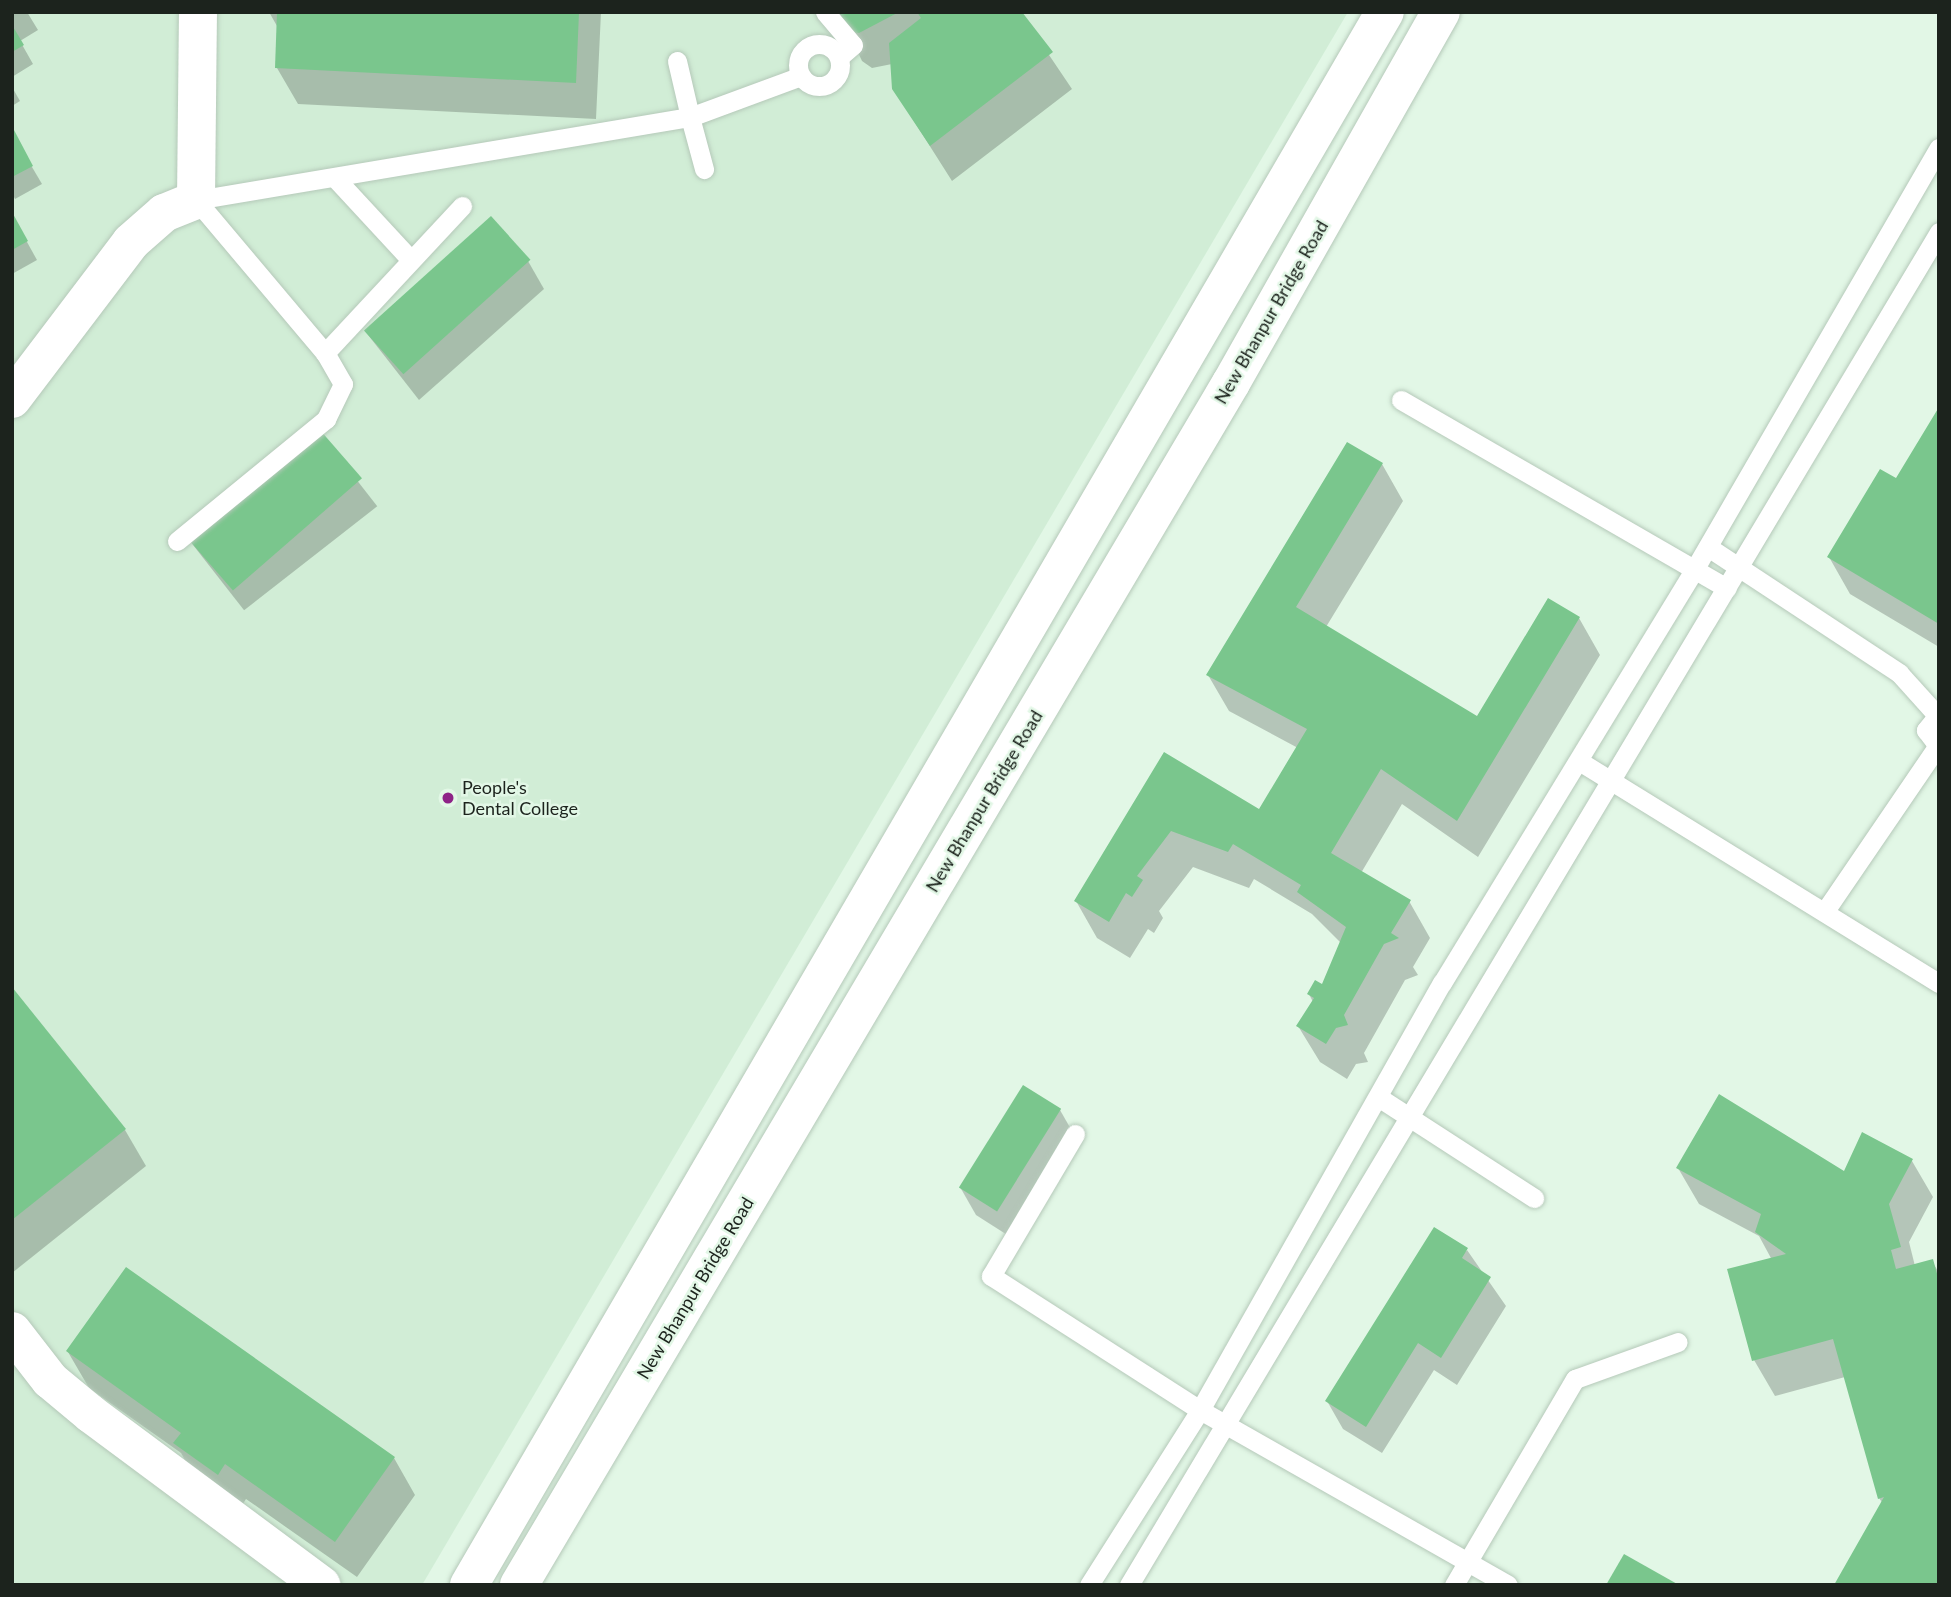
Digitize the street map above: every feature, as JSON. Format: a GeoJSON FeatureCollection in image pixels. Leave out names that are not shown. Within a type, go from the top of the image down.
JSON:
{"type":"FeatureCollection","features":[{"type":"Feature","properties":{"kind":"street"},"geometry":{"type":"LineString","coordinates":[[12,399],[131,242],[164,213],[196,200],[198,12]]}},
{"type":"Feature","properties":{"kind":"street"},"geometry":{"type":"LineString","coordinates":[[469,1585],[1385,12]]}},
{"type":"Feature","properties":{"kind":"street","name":"New Bhanpur Bridge Road"},"geometry":{"type":"LineString","coordinates":[[519,1585],[1231,383],[1441,12]]}},
{"type":"Feature","properties":{"kind":"street"},"geometry":{"type":"LineString","coordinates":[[12,1331],[50,1380],[91,1414],[321,1585]]}},
{"type":"Feature","properties":{"kind":"lane"},"geometry":{"type":"LineString","coordinates":[[825,12],[853,45],[839,57]]}},
{"type":"Feature","properties":{"kind":"lane"},"geometry":{"type":"LineString","coordinates":[[822,44],[839,57],[840,71],[831,82],[811,85],[801,76],[799,56],[808,46],[822,44]]}},
{"type":"Feature","properties":{"kind":"lane"},"geometry":{"type":"LineString","coordinates":[[677,61],[704,169]]}},
{"type":"Feature","properties":{"kind":"lane"},"geometry":{"type":"LineString","coordinates":[[196,200],[336,179],[690,117],[801,76]]}},
{"type":"Feature","properties":{"kind":"lane"},"geometry":{"type":"LineString","coordinates":[[1089,1585],[1200,1410],[1378,1097],[1708,547],[1939,148]]}},
{"type":"Feature","properties":{"kind":"lane"},"geometry":{"type":"LineString","coordinates":[[336,179],[411,260]]}},
{"type":"Feature","properties":{"kind":"lane"},"geometry":{"type":"LineString","coordinates":[[177,541],[326,419],[343,384],[325,353],[196,200]]}},
{"type":"Feature","properties":{"kind":"lane"},"geometry":{"type":"LineString","coordinates":[[325,353],[462,206]]}},
{"type":"Feature","properties":{"kind":"lane"},"geometry":{"type":"LineString","coordinates":[[1129,1585],[1223,1423],[1613,781],[1939,232]]}},
{"type":"Feature","properties":{"kind":"lane"},"geometry":{"type":"LineString","coordinates":[[1401,400],[1727,588]]}},
{"type":"Feature","properties":{"kind":"lane"},"geometry":{"type":"LineString","coordinates":[[1708,547],[1899,673],[1938,714],[1926,730],[1938,747],[1825,911]]}},
{"type":"Feature","properties":{"kind":"lane"},"geometry":{"type":"LineString","coordinates":[[1579,761],[1939,983]]}},
{"type":"Feature","properties":{"kind":"lane"},"geometry":{"type":"LineString","coordinates":[[1378,1097],[1534,1198]]}},
{"type":"Feature","properties":{"kind":"lane"},"geometry":{"type":"LineString","coordinates":[[1075,1134],[991,1276],[1200,1410],[1508,1585]]}},
{"type":"Feature","properties":{"kind":"lane"},"geometry":{"type":"LineString","coordinates":[[1454,1585],[1575,1379],[1678,1342]]}},
{"type":"Feature","properties":{"kind":"shaded area","name":"People's Dental College"},"geometry":{"type":"Polygon","coordinates":[[[12,12],[1348,12],[422,1585],[12,1585],[12,12]]]}},
{"type":"Feature","properties":{"kind":"building"},"geometry":{"type":"Polygon","coordinates":[[[277,12],[579,12],[576,83],[275,68],[277,12]]]}},
{"type":"Feature","properties":{"kind":"building"},"geometry":{"type":"Polygon","coordinates":[[[835,12],[899,12],[859,33],[850,32],[835,12]]]}},
{"type":"Feature","properties":{"kind":"building"},"geometry":{"type":"Polygon","coordinates":[[[917,12],[1022,12],[1053,52],[930,146],[892,89],[889,43],[921,18],[917,12]]]}},
{"type":"Feature","properties":{"kind":"building"},"geometry":{"type":"Polygon","coordinates":[[[12,25],[24,45],[12,52],[12,25]]]}},
{"type":"Feature","properties":{"kind":"building"},"geometry":{"type":"Polygon","coordinates":[[[14,130],[33,166],[12,177],[12,131],[14,130]]]}},
{"type":"Feature","properties":{"kind":"building"},"geometry":{"type":"Polygon","coordinates":[[[12,212],[28,241],[12,250],[12,212]]]}},
{"type":"Feature","properties":{"kind":"building"},"geometry":{"type":"Polygon","coordinates":[[[491,216],[530,260],[403,374],[364,330],[491,216]]]}},
{"type":"Feature","properties":{"kind":"building"},"geometry":{"type":"Polygon","coordinates":[[[1939,407],[1939,624],[1827,557],[1880,469],[1896,478],[1939,407]]]}},
{"type":"Feature","properties":{"kind":"building"},"geometry":{"type":"Polygon","coordinates":[[[320,430],[362,478],[233,590],[191,542],[320,430]]]}},
{"type":"Feature","properties":{"kind":"building"},"geometry":{"type":"Polygon","coordinates":[[[1347,442],[1383,463],[1296,607],[1477,716],[1548,598],[1580,617],[1457,821],[1381,769],[1331,853],[1411,900],[1391,933],[1399,938],[1384,944],[1344,1015],[1348,1025],[1336,1028],[1326,1044],[1296,1026],[1314,998],[1307,994],[1315,980],[1322,984],[1346,927],[1297,892],[1301,885],[1233,844],[1228,852],[1171,831],[1137,876],[1143,880],[1132,897],[1126,893],[1109,922],[1074,901],[1164,752],[1259,809],[1307,729],[1206,675],[1347,442]]]}},
{"type":"Feature","properties":{"kind":"building"},"geometry":{"type":"Polygon","coordinates":[[[12,987],[126,1129],[12,1220],[12,987]]]}},
{"type":"Feature","properties":{"kind":"building"},"geometry":{"type":"Polygon","coordinates":[[[1023,1085],[1061,1109],[997,1211],[959,1188],[1023,1085]]]}},
{"type":"Feature","properties":{"kind":"building"},"geometry":{"type":"Polygon","coordinates":[[[1719,1094],[1844,1171],[1862,1132],[1913,1159],[1889,1204],[1901,1247],[1891,1250],[1896,1269],[1933,1259],[1939,1281],[1939,1585],[1834,1585],[1884,1497],[1878,1499],[1833,1339],[1752,1361],[1727,1269],[1786,1254],[1755,1232],[1761,1214],[1676,1168],[1719,1094]]]}},
{"type":"Feature","properties":{"kind":"building"},"geometry":{"type":"Polygon","coordinates":[[[1434,1227],[1468,1248],[1462,1258],[1491,1277],[1441,1358],[1418,1343],[1366,1427],[1325,1401],[1434,1227]]]}},
{"type":"Feature","properties":{"kind":"building"},"geometry":{"type":"Polygon","coordinates":[[[126,1267],[395,1457],[335,1542],[225,1464],[218,1475],[173,1443],[181,1433],[66,1351],[126,1267]]]}},
{"type":"Feature","properties":{"kind":"building"},"geometry":{"type":"Polygon","coordinates":[[[1624,1554],[1679,1585],[1606,1585],[1624,1554]]]}},
{"type":"Feature","properties":{"kind":"place","name":"People's Dental College"},"geometry":{"type":"Point","coordinates":[448,798]}}]}
